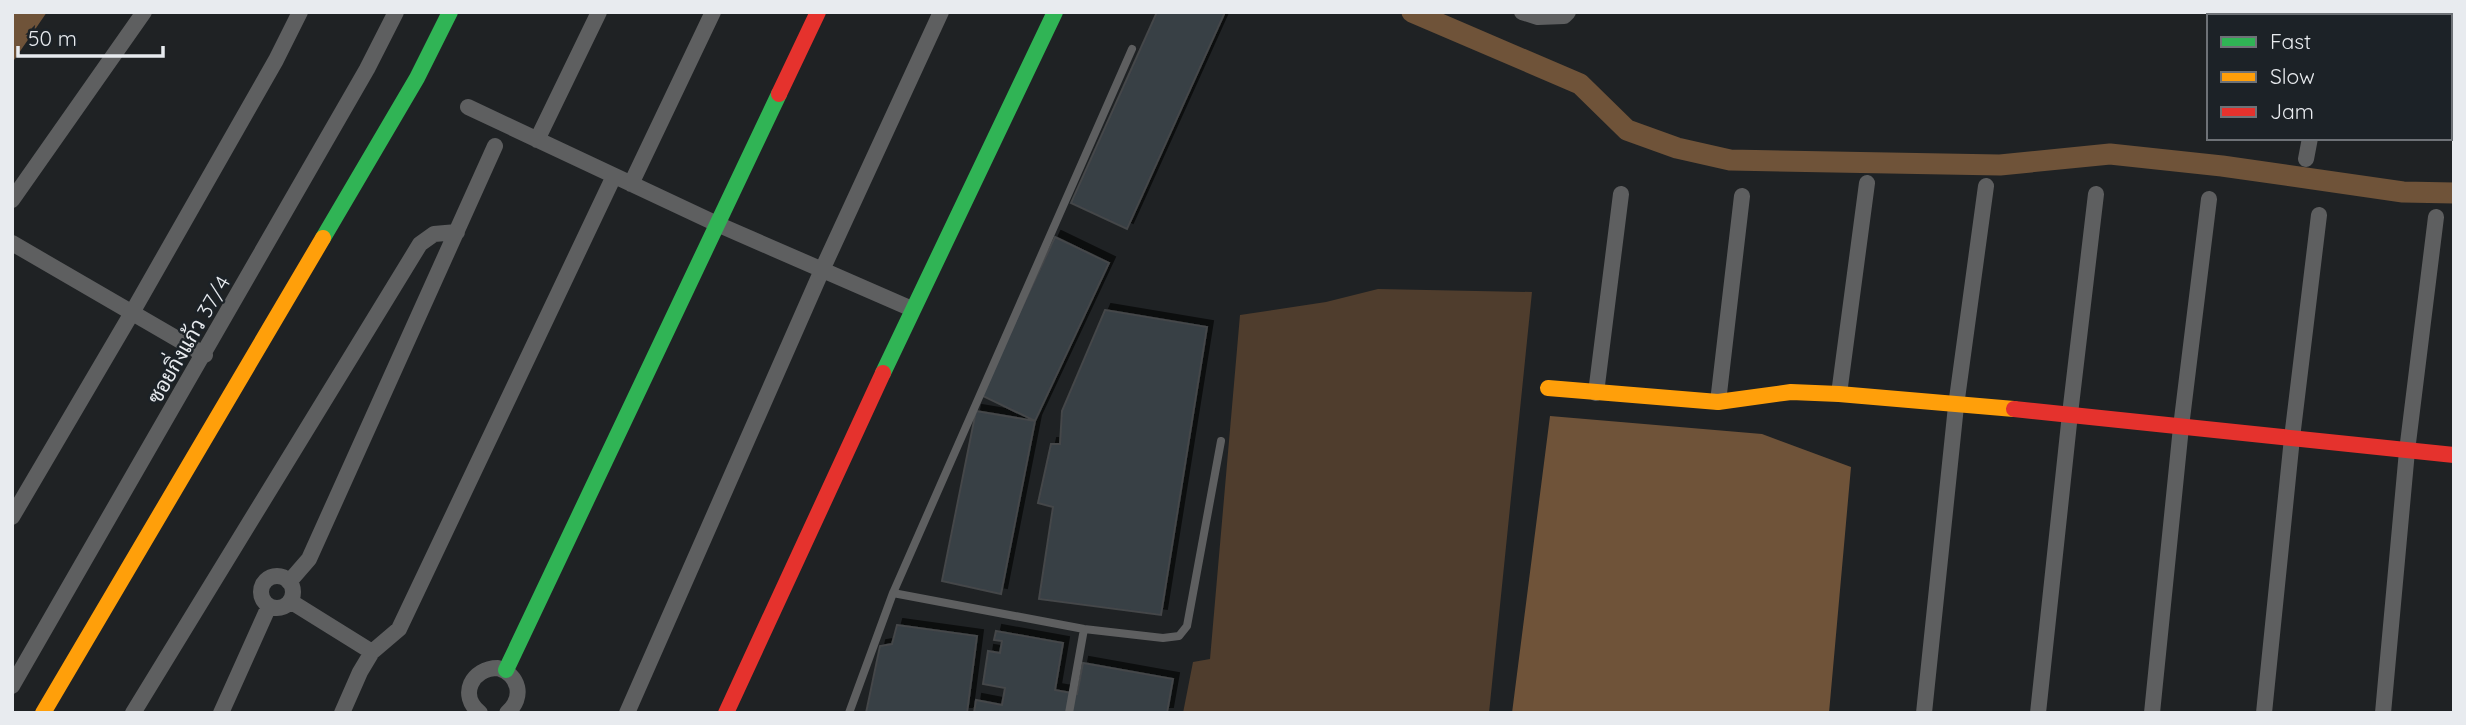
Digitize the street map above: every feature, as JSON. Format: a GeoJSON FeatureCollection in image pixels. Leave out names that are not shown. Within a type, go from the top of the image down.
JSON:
{"type":"FeatureCollection","features":[{"type":"Feature","properties":{"kind":"street"},"geometry":{"type":"LineString","coordinates":[[12,200],[144,12]]}},
{"type":"Feature","properties":{"kind":"street"},"geometry":{"type":"LineString","coordinates":[[12,517],[133,312],[276,60],[300,12]]}},
{"type":"Feature","properties":{"kind":"street","name":"ซอยกิ่งแก้ว 37/4"},"geometry":{"type":"LineString","coordinates":[[12,686],[205,355],[367,69],[396,12]]}},
{"type":"Feature","properties":{"kind":"street"},"geometry":{"type":"LineString","coordinates":[[43,713],[417,78],[450,12]]}},
{"type":"Feature","properties":{"kind":"street"},"geometry":{"type":"LineString","coordinates":[[537,140],[599,12]]}},
{"type":"Feature","properties":{"kind":"street"},"geometry":{"type":"LineString","coordinates":[[631,184],[713,12]]}},
{"type":"Feature","properties":{"kind":"street"},"geometry":{"type":"LineString","coordinates":[[506,670],[818,12]]}},
{"type":"Feature","properties":{"kind":"street"},"geometry":{"type":"LineString","coordinates":[[628,713],[822,270],[941,12]]}},
{"type":"Feature","properties":{"kind":"street"},"geometry":{"type":"LineString","coordinates":[[726,713],[912,309],[1055,12]]}},
{"type":"Feature","properties":{"kind":"street"},"geometry":{"type":"LineString","coordinates":[[1522,12],[1538,17],[1564,16],[1568,12]]}},
{"type":"Feature","properties":{"kind":"street"},"geometry":{"type":"LineString","coordinates":[[468,107],[717,224],[912,309]]}},
{"type":"Feature","properties":{"kind":"street"},"geometry":{"type":"LineString","coordinates":[[2306,159],[2310,140]]}},
{"type":"Feature","properties":{"kind":"street"},"geometry":{"type":"LineString","coordinates":[[289,582],[309,559],[495,146]]}},
{"type":"Feature","properties":{"kind":"street"},"geometry":{"type":"LineString","coordinates":[[342,713],[372,652],[399,629],[614,176]]}},
{"type":"Feature","properties":{"kind":"street"},"geometry":{"type":"LineString","coordinates":[[1839,394],[1867,183]]}},
{"type":"Feature","properties":{"kind":"street"},"geometry":{"type":"LineString","coordinates":[[1924,713],[1956,406],[1986,186]]}},
{"type":"Feature","properties":{"kind":"street"},"geometry":{"type":"LineString","coordinates":[[1596,393],[1621,194]]}},
{"type":"Feature","properties":{"kind":"street"},"geometry":{"type":"LineString","coordinates":[[2038,713],[2096,194]]}},
{"type":"Feature","properties":{"kind":"street"},"geometry":{"type":"LineString","coordinates":[[1718,402],[1742,196]]}},
{"type":"Feature","properties":{"kind":"street"},"geometry":{"type":"LineString","coordinates":[[2152,713],[2208,198]]}},
{"type":"Feature","properties":{"kind":"street"},"geometry":{"type":"LineString","coordinates":[[2264,713],[2292,438],[2319,215]]}},
{"type":"Feature","properties":{"kind":"street"},"geometry":{"type":"LineString","coordinates":[[2383,713],[2407,451],[2436,217]]}},
{"type":"Feature","properties":{"kind":"street"},"geometry":{"type":"LineString","coordinates":[[134,713],[420,244],[434,234],[457,232]]}},
{"type":"Feature","properties":{"kind":"street"},"geometry":{"type":"LineString","coordinates":[[12,243],[205,355]]}},
{"type":"Feature","properties":{"kind":"street"},"geometry":{"type":"LineString","coordinates":[[1548,388],[1718,402],[1791,392],[1839,394],[2070,414],[2454,455]]}},
{"type":"Feature","properties":{"kind":"street"},"geometry":{"type":"LineString","coordinates":[[275,576],[289,582],[292,592],[290,601],[283,607],[269,606],[262,599],[263,584],[275,576]]}},
{"type":"Feature","properties":{"kind":"street"},"geometry":{"type":"LineString","coordinates":[[290,601],[372,652]]}},
{"type":"Feature","properties":{"kind":"street"},"geometry":{"type":"LineString","coordinates":[[220,713],[269,606]]}},
{"type":"Feature","properties":{"kind":"street"},"geometry":{"type":"LineString","coordinates":[[480,713],[470,701],[469,692],[474,676],[489,668],[506,670],[517,684],[514,711]]}},
{"type":"Feature","properties":{"kind":"lane"},"geometry":{"type":"LineString","coordinates":[[849,713],[893,593],[1132,49]]}},
{"type":"Feature","properties":{"kind":"lane"},"geometry":{"type":"LineString","coordinates":[[893,593],[1084,629],[1163,638],[1179,636],[1187,626],[1222,441]]}},
{"type":"Feature","properties":{"kind":"lane"},"geometry":{"type":"LineString","coordinates":[[1069,713],[1084,629]]}},
{"type":"Feature","properties":{"kind":"shaded area"},"geometry":{"type":"Polygon","coordinates":[[[12,12],[47,12],[12,63],[12,12]]]}},
{"type":"Feature","properties":{"kind":"shaded area"},"geometry":{"type":"Polygon","coordinates":[[[1378,289],[1532,292],[1489,713],[1183,713],[1193,662],[1210,659],[1240,315],[1326,302],[1378,289]]]}},
{"type":"Feature","properties":{"kind":"shaded area"},"geometry":{"type":"Polygon","coordinates":[[[1550,416],[1762,434],[1851,467],[1829,713],[1512,713],[1550,416]]]}},
{"type":"Feature","properties":{"kind":"building"},"geometry":{"type":"Polygon","coordinates":[[[1157,12],[1225,12],[1127,229],[1071,203],[1157,12]]]}},
{"type":"Feature","properties":{"kind":"building"},"geometry":{"type":"Polygon","coordinates":[[[1055,237],[1109,263],[1035,421],[981,395],[1055,237]]]}},
{"type":"Feature","properties":{"kind":"building"},"geometry":{"type":"Polygon","coordinates":[[[1105,310],[1207,327],[1161,615],[1039,599],[1053,507],[1038,503],[1051,444],[1060,444],[1062,411],[1105,310]]]}},
{"type":"Feature","properties":{"kind":"building"},"geometry":{"type":"Polygon","coordinates":[[[976,411],[1035,421],[1001,594],[942,581],[976,411]]]}},
{"type":"Feature","properties":{"kind":"building"},"geometry":{"type":"Polygon","coordinates":[[[897,625],[977,636],[967,713],[866,713],[880,646],[892,644],[897,625]]]}},
{"type":"Feature","properties":{"kind":"building"},"geometry":{"type":"Polygon","coordinates":[[[996,631],[1063,643],[1055,690],[1077,694],[1083,663],[1173,679],[1167,713],[974,713],[976,700],[1002,705],[1005,688],[983,684],[988,651],[1000,653],[1002,641],[994,640],[996,631]]]}},
{"type":"Feature","properties":{"kind":"waterway"},"geometry":{"type":"LineString","coordinates":[[1412,12],[1580,84],[1627,130],[1677,148],[1730,160],[2000,165],[2110,154],[2222,166],[2403,192],[2454,193]]}},
{"type":"Feature","properties":{"kind":"traffic: fast"},"geometry":{"type":"LineString","coordinates":[[323,238],[417,78],[450,12]]}},
{"type":"Feature","properties":{"kind":"traffic: fast"},"geometry":{"type":"LineString","coordinates":[[883,373],[1055,12]]}},
{"type":"Feature","properties":{"kind":"traffic: fast"},"geometry":{"type":"LineString","coordinates":[[506,670],[779,94]]}},
{"type":"Feature","properties":{"kind":"traffic: slow"},"geometry":{"type":"LineString","coordinates":[[43,713],[323,238]]}},
{"type":"Feature","properties":{"kind":"traffic: slow"},"geometry":{"type":"LineString","coordinates":[[1548,388],[1718,402],[1791,392],[1839,394],[2014,409]]}},
{"type":"Feature","properties":{"kind":"traffic: jam"},"geometry":{"type":"LineString","coordinates":[[779,94],[818,12]]}},
{"type":"Feature","properties":{"kind":"traffic: jam"},"geometry":{"type":"LineString","coordinates":[[726,713],[883,373]]}},
{"type":"Feature","properties":{"kind":"traffic: jam"},"geometry":{"type":"LineString","coordinates":[[2014,409],[2454,455]]}}]}
